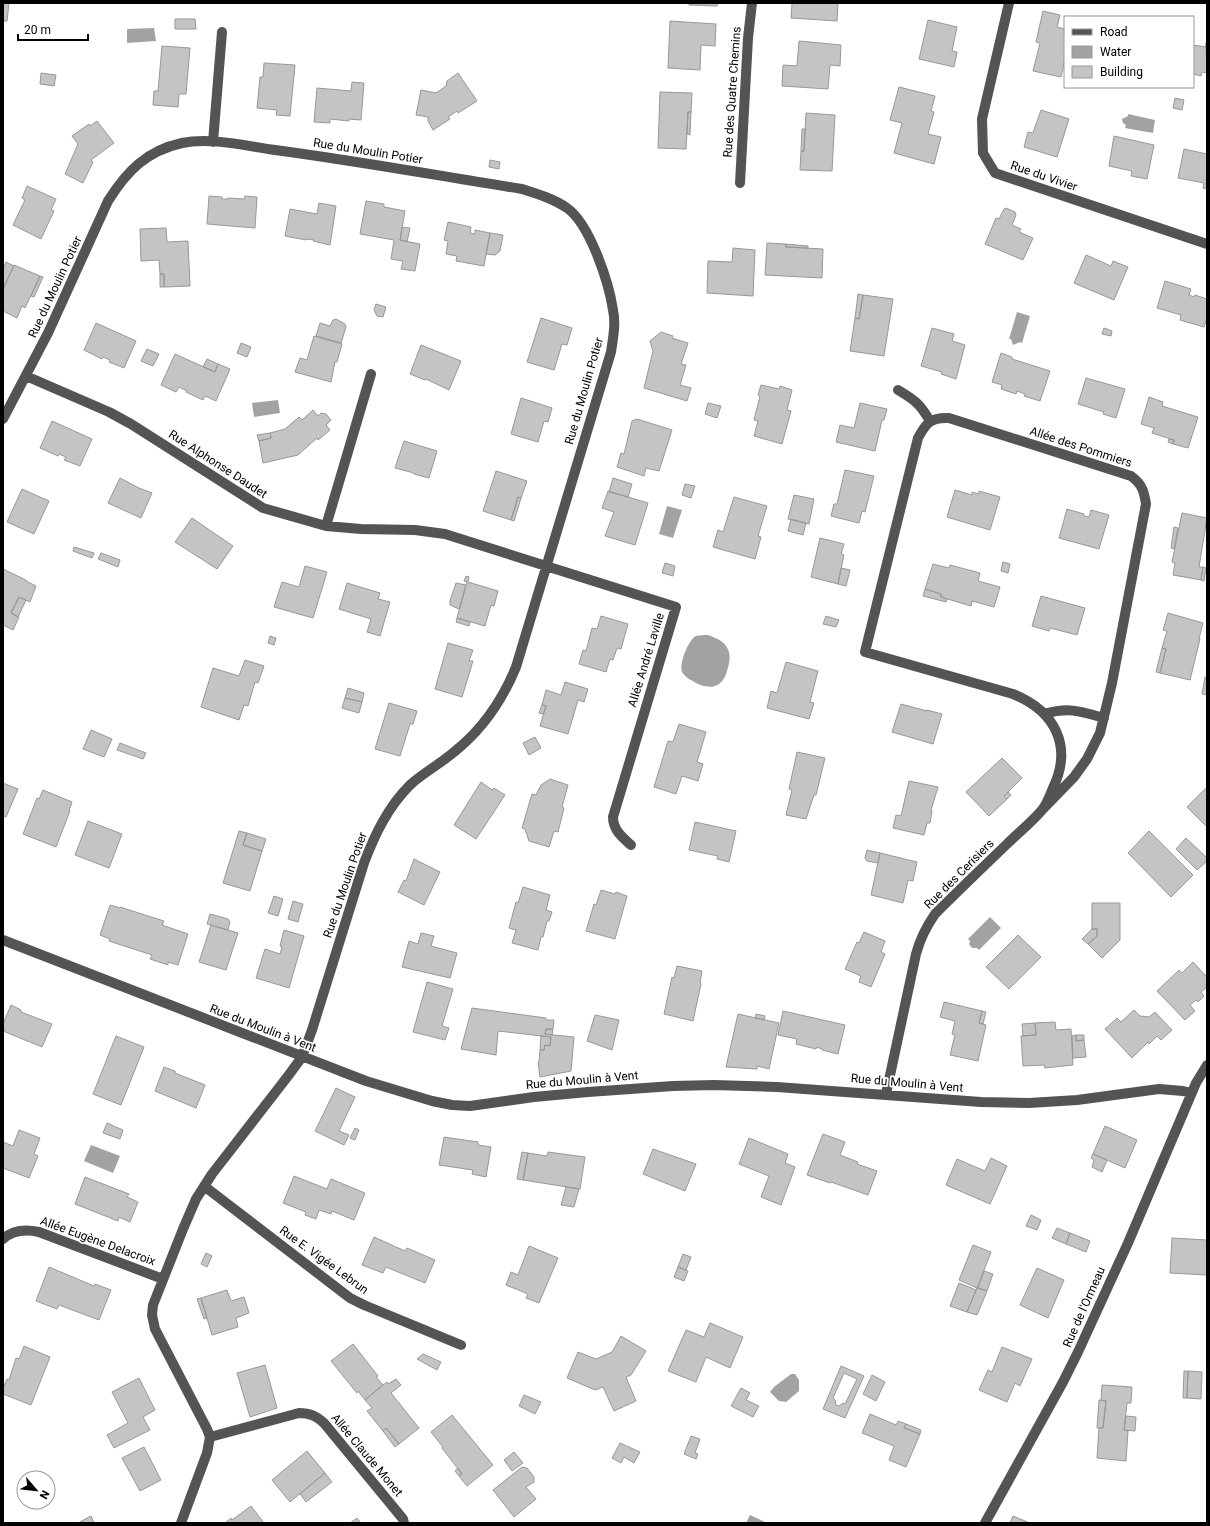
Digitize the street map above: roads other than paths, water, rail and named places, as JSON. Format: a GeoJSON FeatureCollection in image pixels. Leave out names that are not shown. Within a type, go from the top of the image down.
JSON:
{"type":"FeatureCollection","features":[{"type":"Feature","properties":{"kind":"street","name":"Rue des Quatre Chemins"},"geometry":{"type":"LineString","coordinates":[[740,183],[748,38],[752,3]]}},
{"type":"Feature","properties":{"kind":"street","name":"Rue du Vivier"},"geometry":{"type":"LineString","coordinates":[[1010,3],[982,119],[983,152],[995,173],[1207,244]]}},
{"type":"Feature","properties":{"kind":"street"},"geometry":{"type":"LineString","coordinates":[[213,142],[222,32]]}},
{"type":"Feature","properties":{"kind":"street","name":"Rue du Moulin Potier"},"geometry":{"type":"LineString","coordinates":[[3,419],[61,305],[108,201],[119,183],[130,170],[154,152],[182,143],[213,142],[324,156],[522,189],[539,194],[568,208],[579,219],[588,235],[603,273],[614,310],[615,328],[611,352],[516,667],[509,685],[498,704],[478,731],[454,752],[411,784],[388,811],[372,842],[361,871],[312,1030],[302,1057],[204,1186],[196,1199],[182,1229],[153,1305],[152,1315],[154,1329],[210,1437]]}},
{"type":"Feature","properties":{"kind":"street"},"geometry":{"type":"LineString","coordinates":[[326,526],[371,374]]}},
{"type":"Feature","properties":{"kind":"street","name":"Rue Alphonse Daudet"},"geometry":{"type":"LineString","coordinates":[[26,376],[109,412],[131,424],[263,508],[326,526],[349,529],[429,531],[445,534],[547,565]]}},
{"type":"Feature","properties":{"kind":"street"},"geometry":{"type":"LineString","coordinates":[[898,390],[917,401],[923,408],[930,421]]}},
{"type":"Feature","properties":{"kind":"street","name":"Allée des Pommiers"},"geometry":{"type":"LineString","coordinates":[[930,421],[940,418],[949,418],[1121,472],[1131,476],[1139,482],[1145,495],[1146,504],[1100,733],[1087,759],[1074,777],[1042,810]]}},
{"type":"Feature","properties":{"kind":"street","name":"Rue des Cerisiers"},"geometry":{"type":"LineString","coordinates":[[886,1094],[920,938],[935,914],[1042,810],[1059,775],[1062,754],[1060,740],[1053,725],[1044,714],[1024,698],[865,652],[918,438],[923,427],[930,421]]}},
{"type":"Feature","properties":{"kind":"street","name":"Allée André Laville"},"geometry":{"type":"LineString","coordinates":[[547,565],[676,607],[613,817],[613,824],[617,831],[631,845]]}},
{"type":"Feature","properties":{"kind":"street"},"geometry":{"type":"LineString","coordinates":[[1044,714],[1057,711],[1075,710],[1104,718]]}},
{"type":"Feature","properties":{"kind":"street","name":"Rue du Moulin à Vent"},"geometry":{"type":"LineString","coordinates":[[3,940],[366,1082],[432,1101],[452,1104],[470,1106],[534,1097],[680,1086],[777,1087],[981,1102],[1029,1103],[1077,1100],[1159,1089],[1183,1091],[1192,1094]]}},
{"type":"Feature","properties":{"kind":"street","name":"Rue de l'Ormeau"},"geometry":{"type":"LineString","coordinates":[[985,1523],[1064,1382],[1128,1243],[1201,1074],[1207,1065]]}},
{"type":"Feature","properties":{"kind":"street","name":"Rue E. Vigée Lebrun"},"geometry":{"type":"LineString","coordinates":[[204,1186],[350,1298],[461,1345]]}},
{"type":"Feature","properties":{"kind":"street","name":"Allée Eugène Delacroix"},"geometry":{"type":"LineString","coordinates":[[3,1239],[7,1235],[18,1231],[29,1230],[39,1232],[163,1279]]}},
{"type":"Feature","properties":{"kind":"street","name":"Allée Claude Monet"},"geometry":{"type":"LineString","coordinates":[[210,1437],[299,1413],[308,1413],[317,1416],[403,1519],[404,1523]]}},
{"type":"Feature","properties":{"kind":"street"},"geometry":{"type":"LineString","coordinates":[[182,1523],[208,1452],[210,1437]]}},
{"type":"Feature","properties":{"kind":"water"},"geometry":{"type":"Polygon","coordinates":[[[154,28],[156,41],[127,43],[127,29],[154,28]]]}},
{"type":"Feature","properties":{"kind":"water"},"geometry":{"type":"Polygon","coordinates":[[[1128,114],[1155,120],[1153,133],[1125,128],[1126,125],[1123,123],[1122,119],[1128,116],[1128,114]]]}},
{"type":"Feature","properties":{"kind":"water"},"geometry":{"type":"Polygon","coordinates":[[[1017,312],[1030,316],[1022,343],[1020,342],[1013,345],[1011,339],[1009,339],[1017,312]]]}},
{"type":"Feature","properties":{"kind":"water"},"geometry":{"type":"Polygon","coordinates":[[[278,400],[280,413],[254,417],[252,403],[278,400]]]}},
{"type":"Feature","properties":{"kind":"water"},"geometry":{"type":"Polygon","coordinates":[[[667,506],[682,510],[673,538],[659,534],[667,506]]]}},
{"type":"Feature","properties":{"kind":"water"},"geometry":{"type":"Polygon","coordinates":[[[708,635],[721,641],[725,645],[728,649],[730,660],[723,680],[716,686],[711,687],[706,687],[689,679],[682,672],[681,668],[685,652],[693,638],[696,636],[708,635]]]}},
{"type":"Feature","properties":{"kind":"water"},"geometry":{"type":"Polygon","coordinates":[[[990,917],[1001,928],[979,950],[977,948],[972,948],[968,939],[990,917]]]}},
{"type":"Feature","properties":{"kind":"water"},"geometry":{"type":"Polygon","coordinates":[[[91,1145],[120,1156],[113,1173],[84,1161],[91,1145]]]}},
{"type":"Feature","properties":{"kind":"water"},"geometry":{"type":"Polygon","coordinates":[[[791,1374],[795,1374],[799,1380],[799,1391],[786,1402],[779,1401],[770,1392],[791,1374]]]}},
{"type":"Feature","properties":{"kind":"water"},"geometry":{"type":"Polygon","coordinates":[[[750,1515],[765,1522],[765,1523],[746,1523],[750,1515]]]}}]}
